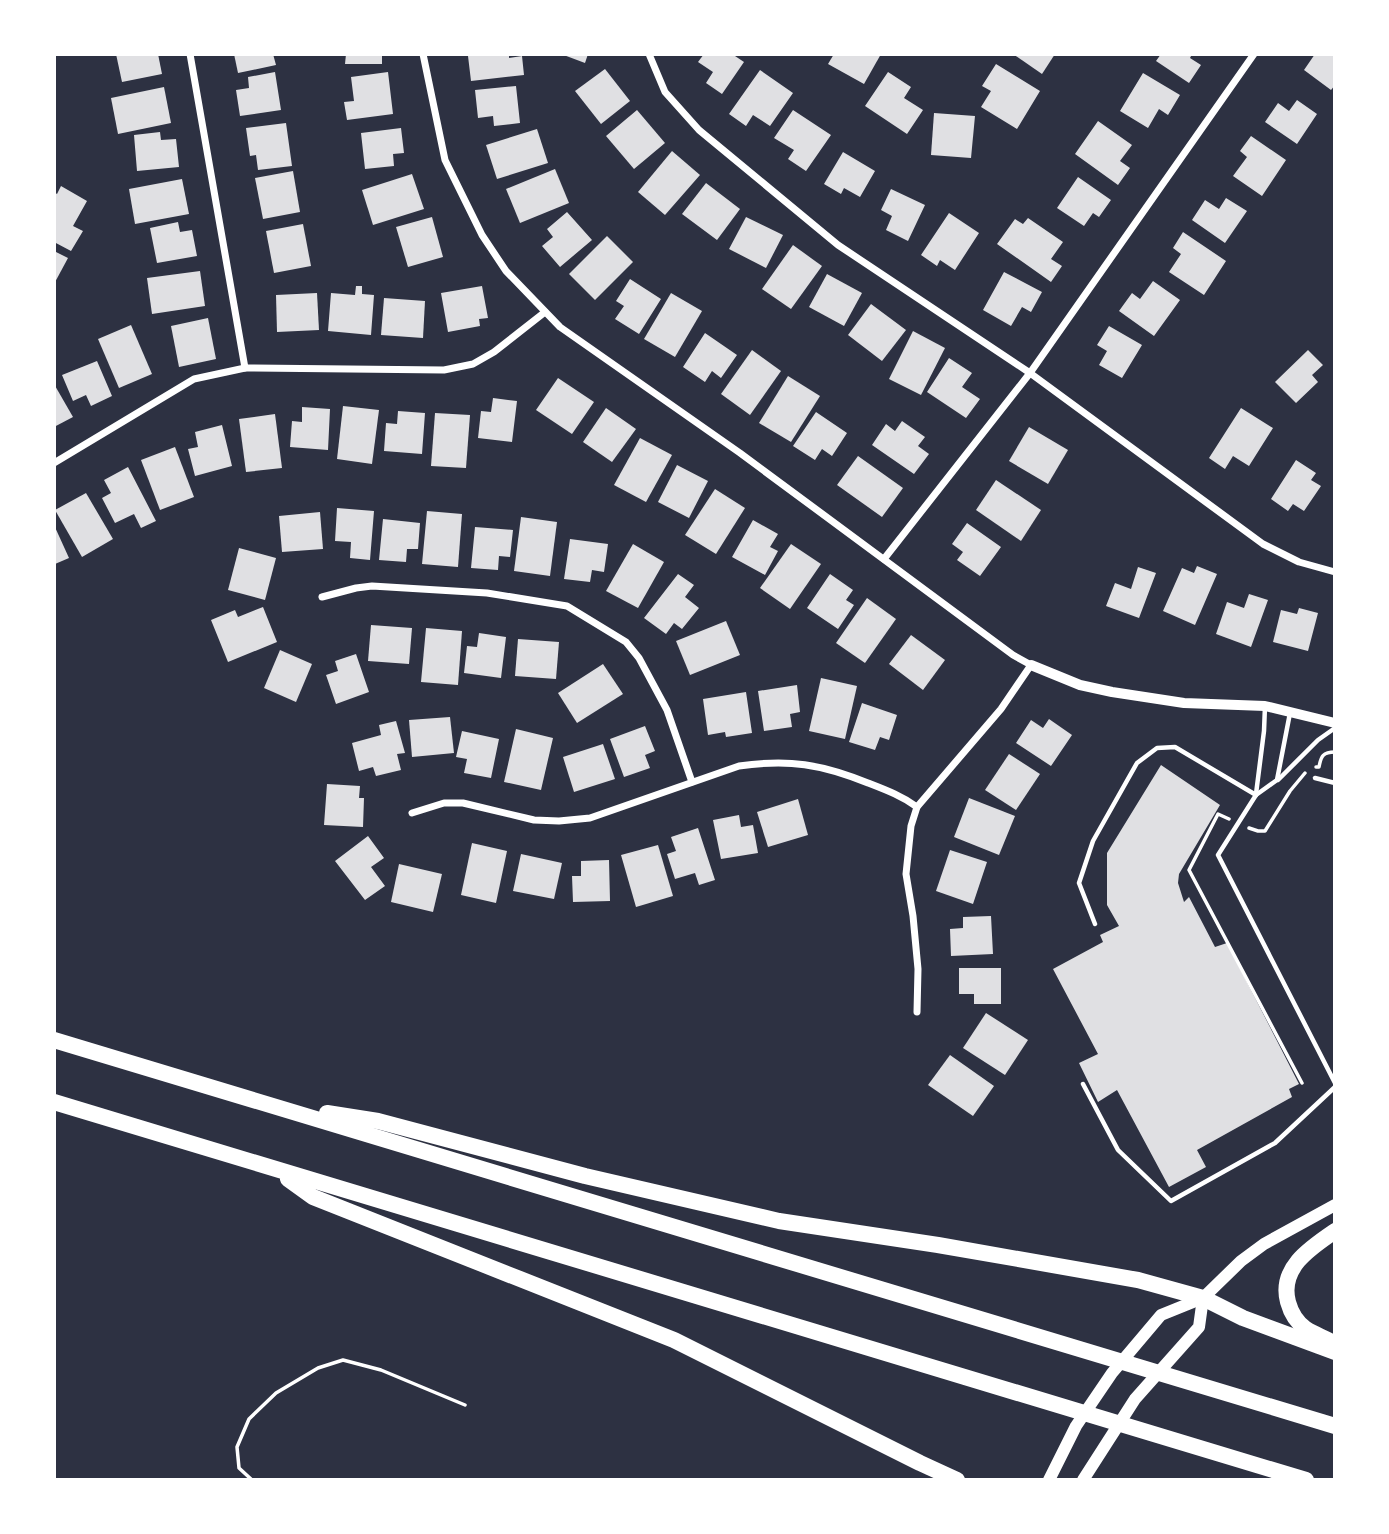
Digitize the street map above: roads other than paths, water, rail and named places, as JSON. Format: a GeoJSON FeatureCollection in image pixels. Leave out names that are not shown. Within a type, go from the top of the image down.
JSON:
{"type":"FeatureCollection","features":[{"type":"Feature","properties":{"kind":"highway"},"geometry":{"type":"LineString","coordinates":[[54,1040],[1335,1426]]}},
{"type":"Feature","properties":{"kind":"highway"},"geometry":{"type":"LineString","coordinates":[[54,1102],[1306,1480]]}},
{"type":"Feature","properties":{"kind":"highway"},"geometry":{"type":"LineString","coordinates":[[259,1102],[378,1121],[585,1176],[766,1219],[938,1245],[1138,1280],[1203,1298],[1243,1318],[1335,1352]]}},
{"type":"Feature","properties":{"kind":"highway"},"geometry":{"type":"LineString","coordinates":[[275,1169],[313,1197],[674,1340],[957,1480]]}},
{"type":"Feature","properties":{"kind":"highway"},"geometry":{"type":"LineString","coordinates":[[1335,1231],[1306,1251],[1289,1274],[1286,1293],[1292,1315],[1306,1329],[1335,1344]]}},
{"type":"Feature","properties":{"kind":"highway"},"geometry":{"type":"LineString","coordinates":[[920,1464],[939,1480]]}},
{"type":"Feature","properties":{"kind":"main road"},"geometry":{"type":"LineString","coordinates":[[1049,1480],[1076,1426],[1112,1373],[1161,1315],[1203,1298],[1241,1261],[1264,1244],[1335,1205]]}},
{"type":"Feature","properties":{"kind":"main road"},"geometry":{"type":"LineString","coordinates":[[1083,1480],[1135,1399],[1199,1327],[1203,1298]]}},
{"type":"Feature","properties":{"kind":"street"},"geometry":{"type":"LineString","coordinates":[[190,54],[246,368]]}},
{"type":"Feature","properties":{"kind":"street"},"geometry":{"type":"LineString","coordinates":[[423,54],[445,160],[482,235],[506,271],[560,327],[740,453],[1031,665],[1080,685],[1112,692],[1184,703],[1265,706],[1335,725]]}},
{"type":"Feature","properties":{"kind":"street"},"geometry":{"type":"LineString","coordinates":[[649,54],[665,92],[699,130],[838,245],[1030,373],[1263,544],[1299,562],[1335,572]]}},
{"type":"Feature","properties":{"kind":"street"},"geometry":{"type":"LineString","coordinates":[[884,559],[1030,373],[1254,54]]}},
{"type":"Feature","properties":{"kind":"street"},"geometry":{"type":"LineString","coordinates":[[54,463],[194,379],[246,368],[444,370],[473,364],[494,352],[545,312]]}},
{"type":"Feature","properties":{"kind":"street"},"geometry":{"type":"LineString","coordinates":[[322,597],[372,586],[487,593],[567,606],[626,642],[639,658],[667,710],[692,782]]}},
{"type":"Feature","properties":{"kind":"street"},"geometry":{"type":"LineString","coordinates":[[917,1013],[918,969],[906,874],[911,826],[917,807],[1001,709],[1031,665]]}},
{"type":"Feature","properties":{"kind":"street"},"geometry":{"type":"LineString","coordinates":[[412,813],[444,803],[463,803],[534,820],[590,818],[738,766],[793,762],[833,769],[903,797],[917,807]]}},
{"type":"Feature","properties":{"kind":"lane"},"geometry":{"type":"LineString","coordinates":[[1256,795],[1265,706]]}},
{"type":"Feature","properties":{"kind":"lane"},"geometry":{"type":"LineString","coordinates":[[1277,780],[1290,712]]}},
{"type":"Feature","properties":{"kind":"lane"},"geometry":{"type":"LineString","coordinates":[[1083,1084],[1118,1150],[1171,1201],[1275,1143],[1335,1085],[1218,855],[1256,795],[1277,780],[1335,725]]}},
{"type":"Feature","properties":{"kind":"lane"},"geometry":{"type":"LineString","coordinates":[[1095,925],[1079,883],[1093,841],[1137,762],[1157,748],[1175,747],[1256,795]]}},
{"type":"Feature","properties":{"kind":"lane"},"geometry":{"type":"LineString","coordinates":[[1315,778],[1335,783]]}}]}
